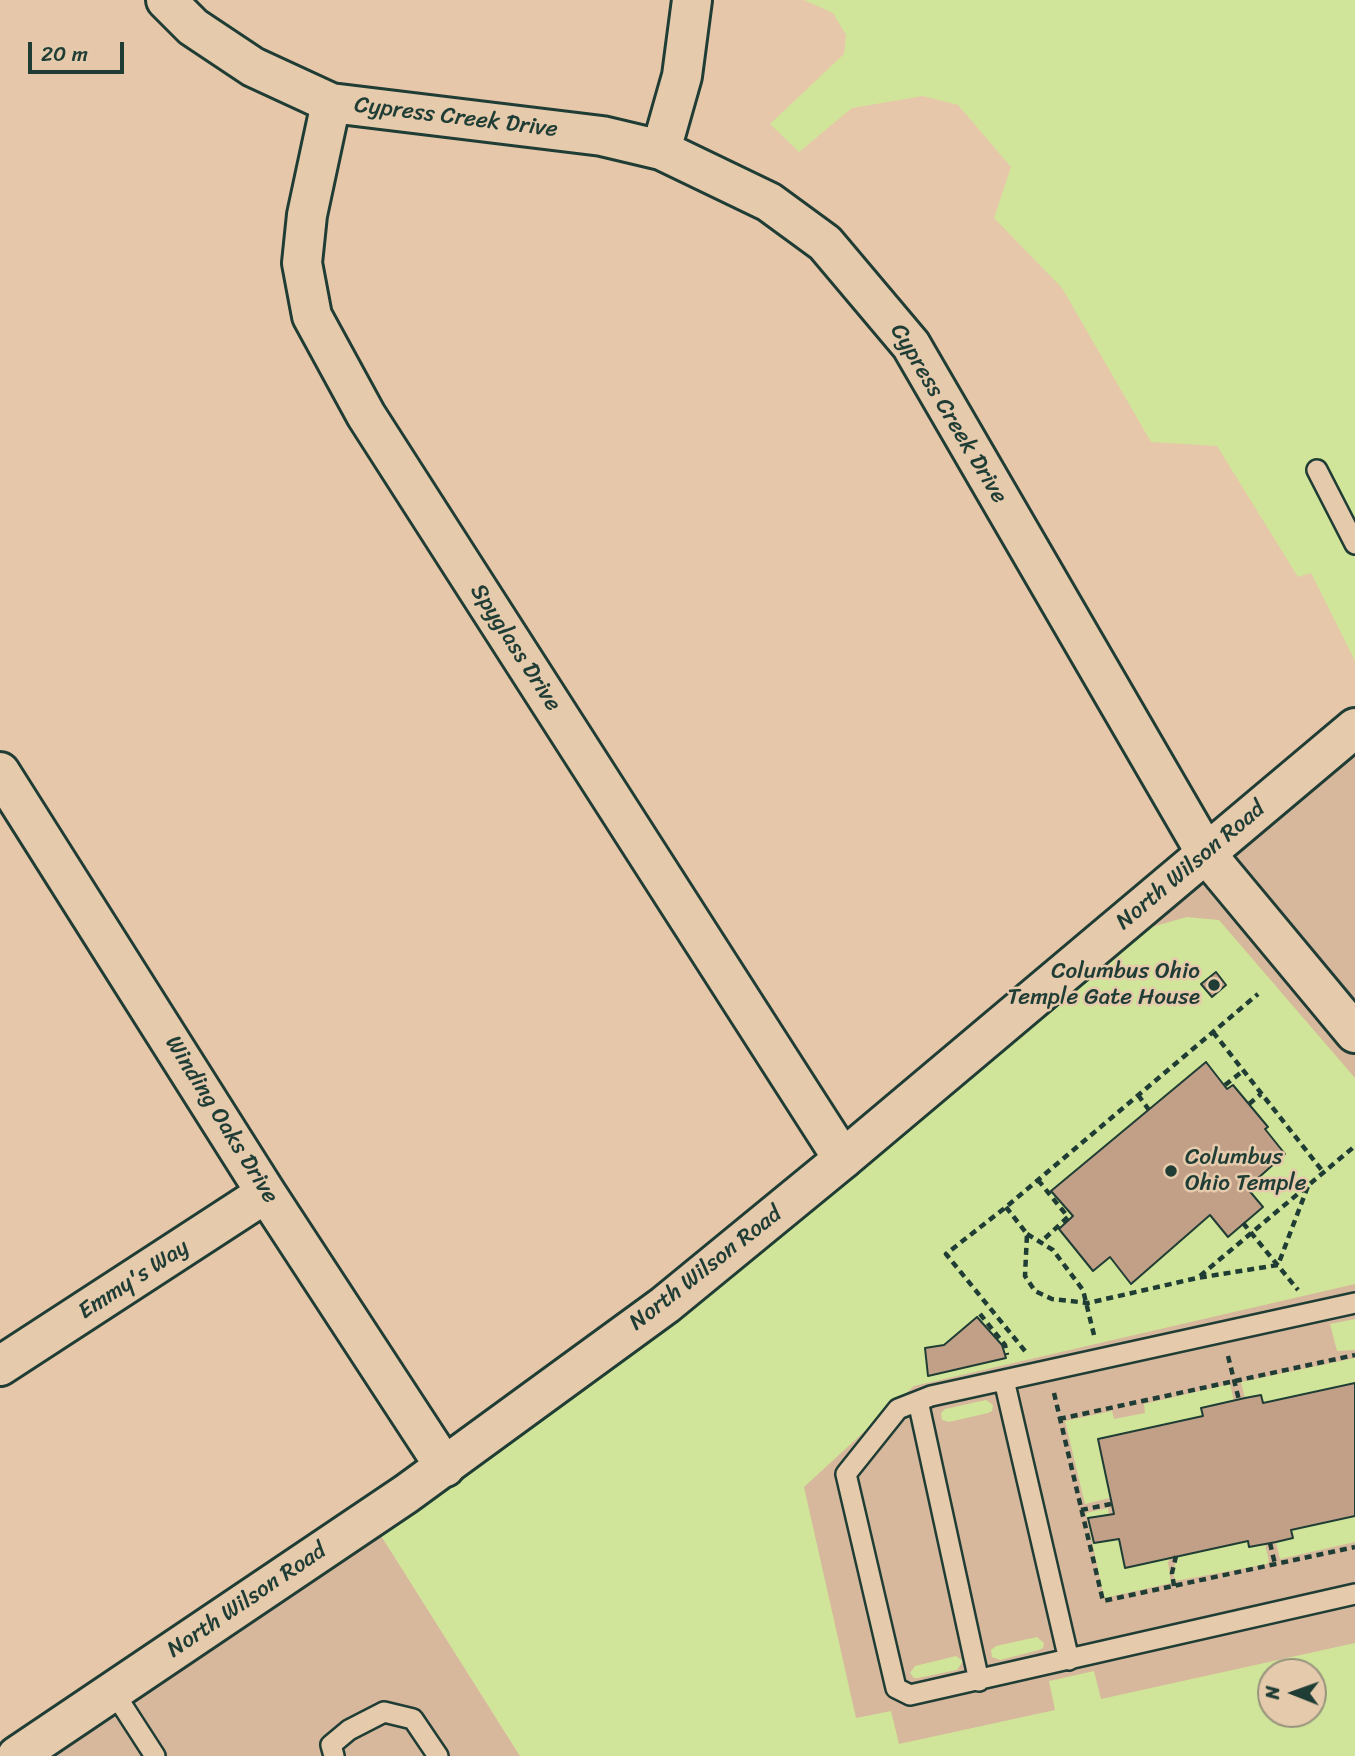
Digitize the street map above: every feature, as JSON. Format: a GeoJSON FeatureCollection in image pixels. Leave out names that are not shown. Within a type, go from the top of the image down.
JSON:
{"type":"FeatureCollection","features":[{"type":"Feature","properties":{"kind":"street","name":"Cypress Creek Drive"},"geometry":{"type":"LineString","coordinates":[[166,0],[193,27],[253,66],[331,103],[602,136],[661,149],[769,202],[825,243],[912,345],[1207,855],[1355,1033]]}},
{"type":"Feature","properties":{"kind":"street"},"geometry":{"type":"LineString","coordinates":[[661,149],[682,76],[692,0]]}},
{"type":"Feature","properties":{"kind":"street","name":"Spyglass Drive"},"geometry":{"type":"LineString","coordinates":[[331,103],[307,215],[303,251],[302,263],[312,316],[373,427],[843,1159]]}},
{"type":"Feature","properties":{"kind":"street","name":"North Wilson Road"},"geometry":{"type":"LineString","coordinates":[[17,1756],[445,1467],[664,1305],[843,1159],[1355,728]]}},
{"type":"Feature","properties":{"kind":"street","name":"Winding Oaks Drive"},"geometry":{"type":"LineString","coordinates":[[0,772],[266,1193],[445,1467]]}},
{"type":"Feature","properties":{"kind":"street","name":"Emmy's Way"},"geometry":{"type":"LineString","coordinates":[[0,1366],[266,1193]]}},
{"type":"Feature","properties":{"kind":"lane"},"geometry":{"type":"LineString","coordinates":[[1317,470],[1355,544]]}},
{"type":"Feature","properties":{"kind":"lane"},"geometry":{"type":"LineString","coordinates":[[1355,1303],[918,1401],[898,1409],[846,1474],[896,1688],[909,1695],[1355,1594]]}},
{"type":"Feature","properties":{"kind":"lane"},"geometry":{"type":"LineString","coordinates":[[1004,1380],[1069,1660]]}},
{"type":"Feature","properties":{"kind":"lane"},"geometry":{"type":"LineString","coordinates":[[918,1401],[979,1681]]}},
{"type":"Feature","properties":{"kind":"lane"},"geometry":{"type":"LineString","coordinates":[[113,1691],[155,1756]]}},
{"type":"Feature","properties":{"kind":"lane"},"geometry":{"type":"LineString","coordinates":[[334,1756],[331,1745],[384,1712],[413,1719],[438,1756]]}},
{"type":"Feature","properties":{"kind":"path"},"geometry":{"type":"LineString","coordinates":[[1028,1354],[946,1254],[1006,1207],[1258,994]]}},
{"type":"Feature","properties":{"kind":"path"},"geometry":{"type":"LineString","coordinates":[[1213,1032],[1324,1173]]}},
{"type":"Feature","properties":{"kind":"path"},"geometry":{"type":"LineString","coordinates":[[1225,1085],[1243,1071]]}},
{"type":"Feature","properties":{"kind":"path"},"geometry":{"type":"LineString","coordinates":[[1249,1104],[1261,1094]]}},
{"type":"Feature","properties":{"kind":"path"},"geometry":{"type":"LineString","coordinates":[[1138,1095],[1149,1110]]}},
{"type":"Feature","properties":{"kind":"path"},"geometry":{"type":"LineString","coordinates":[[1197,1278],[1355,1146]]}},
{"type":"Feature","properties":{"kind":"path"},"geometry":{"type":"LineString","coordinates":[[1038,1180],[1068,1217],[1042,1241]]}},
{"type":"Feature","properties":{"kind":"path"},"geometry":{"type":"LineString","coordinates":[[1278,1265],[1308,1186]]}},
{"type":"Feature","properties":{"kind":"path"},"geometry":{"type":"LineString","coordinates":[[1006,1207],[1027,1234],[1042,1241],[1069,1270],[1088,1303],[1095,1339]]}},
{"type":"Feature","properties":{"kind":"path"},"geometry":{"type":"LineString","coordinates":[[1243,1223],[1303,1296]]}},
{"type":"Feature","properties":{"kind":"path"},"geometry":{"type":"LineString","coordinates":[[1027,1234],[1025,1276],[1035,1291],[1052,1299],[1088,1303],[1197,1278],[1278,1265]]}},
{"type":"Feature","properties":{"kind":"path"},"geometry":{"type":"LineString","coordinates":[[980,1314],[1005,1345],[1008,1359]]}},
{"type":"Feature","properties":{"kind":"path"},"geometry":{"type":"LineString","coordinates":[[1227,1352],[1239,1400]]}},
{"type":"Feature","properties":{"kind":"path"},"geometry":{"type":"LineString","coordinates":[[1355,1355],[1059,1419],[1103,1601],[1355,1546]]}},
{"type":"Feature","properties":{"kind":"path"},"geometry":{"type":"LineString","coordinates":[[1082,1510],[1111,1504]]}},
{"type":"Feature","properties":{"kind":"path"},"geometry":{"type":"LineString","coordinates":[[1270,1543],[1275,1564]]}},
{"type":"Feature","properties":{"kind":"path"},"geometry":{"type":"LineString","coordinates":[[1174,1586],[1171,1573],[1176,1556]]}},
{"type":"Feature","properties":{"kind":"shaded area"},"geometry":{"type":"Polygon","coordinates":[[[1355,753],[1355,1690],[1327,1678],[1327,1658],[1257,1658],[1257,1675],[868,1756],[677,1471],[800,1216],[1355,753]]]}},
{"type":"Feature","properties":{"kind":"shaded area"},"geometry":{"type":"Polygon","coordinates":[[[380,1534],[520,1756],[13,1756],[380,1534]]]}},
{"type":"Feature","properties":{"kind":"green space"},"geometry":{"type":"Polygon","coordinates":[[[804,0],[1355,0],[1355,661],[1311,573],[1298,577],[1217,446],[1151,442],[1062,288],[994,218],[1011,167],[958,105],[923,96],[852,108],[799,152],[770,124],[844,54],[846,35],[833,13],[804,0]]]}},
{"type":"Feature","properties":{"kind":"green space"},"geometry":{"type":"Polygon","coordinates":[[[1187,917],[1219,920],[1355,1078],[1355,1284],[914,1386],[804,1487],[856,1718],[891,1711],[899,1744],[1055,1710],[1049,1681],[1094,1671],[1101,1699],[1257,1665],[1257,1728],[1327,1728],[1327,1658],[1287,1658],[1355,1643],[1355,1756],[520,1756],[380,1534],[594,1383],[1144,929],[1187,917]]]}},
{"type":"Feature","properties":{"kind":"green space"},"geometry":{"type":"Polygon","coordinates":[[[1355,1319],[1355,1350],[1337,1351],[1330,1324],[1355,1319]]]}},
{"type":"Feature","properties":{"kind":"green space"},"geometry":{"type":"Polygon","coordinates":[[[1355,1358],[1355,1383],[1263,1403],[1261,1395],[1245,1398],[1241,1382],[1355,1358]]]}},
{"type":"Feature","properties":{"kind":"green space"},"geometry":{"type":"Polygon","coordinates":[[[1230,1384],[1234,1401],[1202,1408],[1203,1416],[1098,1439],[1110,1498],[1085,1504],[1065,1421],[1112,1411],[1114,1419],[1145,1413],[1144,1404],[1230,1384]]]}},
{"type":"Feature","properties":{"kind":"green space"},"geometry":{"type":"Polygon","coordinates":[[[986,1400],[993,1405],[992,1411],[988,1413],[949,1422],[942,1420],[941,1413],[945,1409],[986,1400]]]}},
{"type":"Feature","properties":{"kind":"green space"},"geometry":{"type":"Polygon","coordinates":[[[1108,1508],[1109,1515],[1089,1518],[1094,1543],[1119,1538],[1172,1557],[1168,1562],[1171,1583],[1104,1598],[1086,1513],[1108,1508]]]}},
{"type":"Feature","properties":{"kind":"green space"},"geometry":{"type":"Polygon","coordinates":[[[1355,1516],[1355,1542],[1280,1559],[1276,1542],[1291,1530],[1355,1516]]]}},
{"type":"Feature","properties":{"kind":"green space"},"geometry":{"type":"Polygon","coordinates":[[[1248,1541],[1249,1547],[1265,1544],[1269,1561],[1267,1564],[1175,1581],[1173,1571],[1178,1556],[1248,1541]]]}},
{"type":"Feature","properties":{"kind":"green space"},"geometry":{"type":"Polygon","coordinates":[[[1037,1637],[1044,1643],[1039,1650],[1000,1660],[992,1657],[991,1650],[996,1646],[1037,1637]]]}},
{"type":"Feature","properties":{"kind":"green space"},"geometry":{"type":"Polygon","coordinates":[[[956,1656],[963,1661],[957,1670],[918,1678],[914,1678],[910,1673],[915,1666],[956,1656]]]}},
{"type":"Feature","properties":{"kind":"building","name":"Columbus Ohio Temple Gate House"},"geometry":{"type":"Polygon","coordinates":[[[1216,972],[1226,985],[1212,997],[1201,984],[1216,972]]]}},
{"type":"Feature","properties":{"kind":"building","name":"Columbus Ohio Temple"},"geometry":{"type":"Polygon","coordinates":[[[1206,1062],[1227,1089],[1233,1085],[1268,1127],[1265,1129],[1285,1154],[1247,1188],[1263,1207],[1228,1237],[1210,1215],[1131,1284],[1110,1257],[1093,1271],[1059,1229],[1073,1216],[1051,1191],[1206,1062]]]}},
{"type":"Feature","properties":{"kind":"building"},"geometry":{"type":"Polygon","coordinates":[[[977,1317],[1002,1345],[1006,1358],[928,1376],[925,1348],[944,1345],[977,1317]]]}},
{"type":"Feature","properties":{"kind":"building"},"geometry":{"type":"Polygon","coordinates":[[[1355,1383],[1355,1516],[1291,1530],[1293,1538],[1276,1542],[1249,1547],[1248,1541],[1125,1568],[1119,1539],[1094,1543],[1088,1518],[1114,1514],[1098,1439],[1203,1416],[1201,1408],[1245,1398],[1261,1395],[1263,1403],[1355,1383]]]}},
{"type":"Feature","properties":{"kind":"place","name":"Columbus Ohio Temple Gate House"},"geometry":{"type":"Point","coordinates":[1214,985]}},
{"type":"Feature","properties":{"kind":"place","name":"Columbus Ohio Temple"},"geometry":{"type":"Point","coordinates":[1171,1171]}}]}
